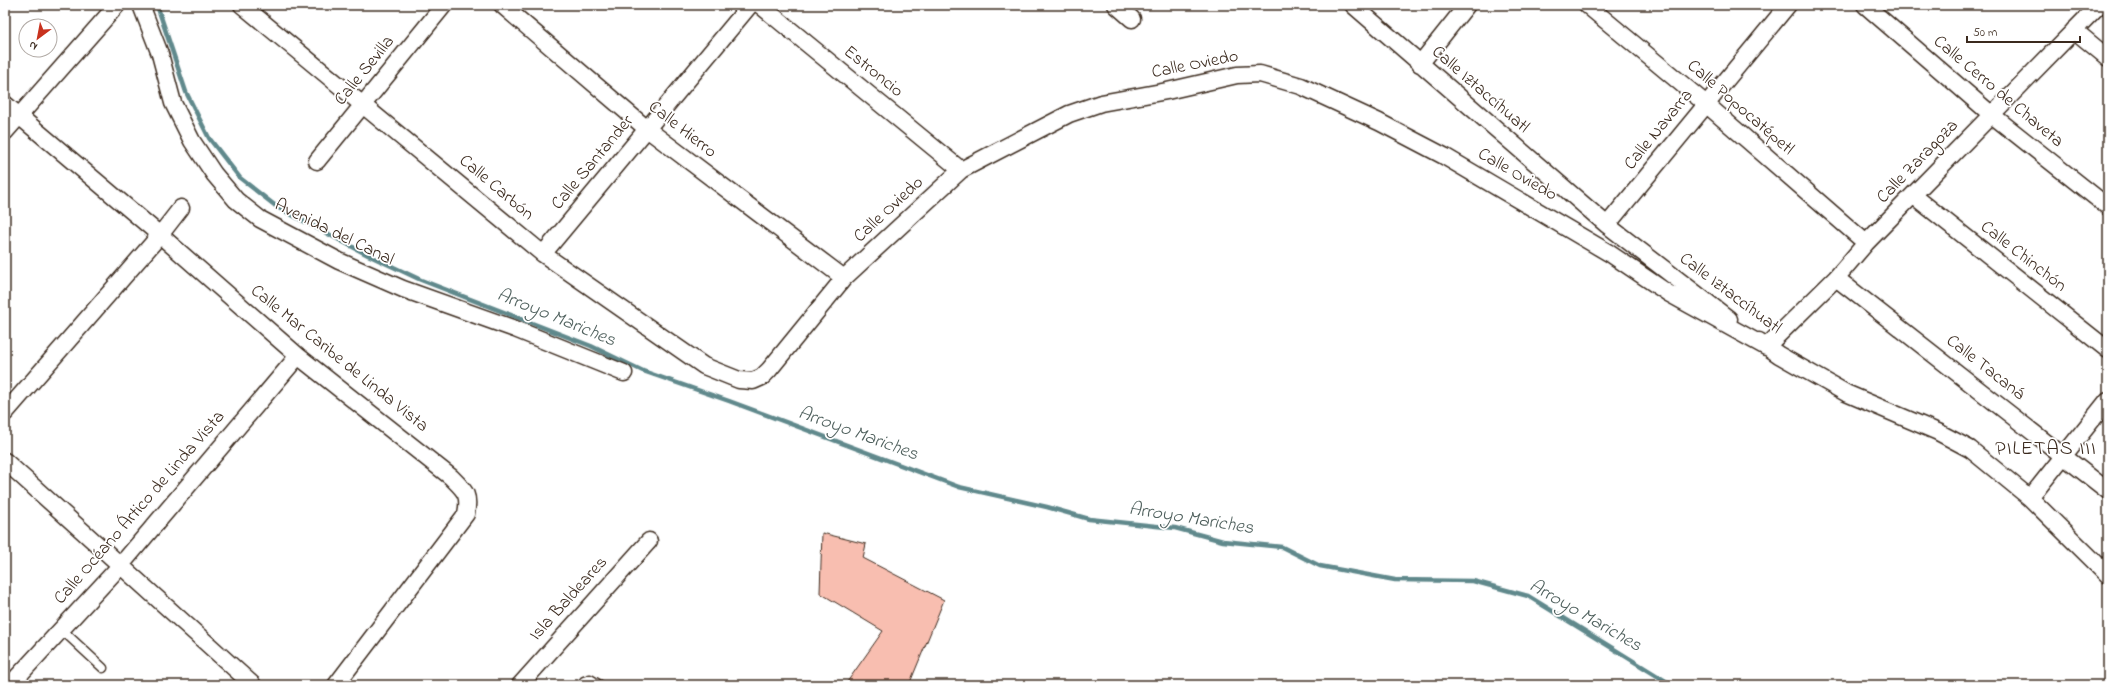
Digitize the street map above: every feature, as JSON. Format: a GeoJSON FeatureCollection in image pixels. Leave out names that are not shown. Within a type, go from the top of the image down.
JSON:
{"type":"FeatureCollection","features":[{"type":"Feature","properties":{"kind":"street"},"geometry":{"type":"LineString","coordinates":[[5,132],[117,5]]}},
{"type":"Feature","properties":{"kind":"street","name":"Avenida del Canal"},"geometry":{"type":"LineString","coordinates":[[141,5],[160,54],[173,103],[192,141],[222,184],[236,200],[260,219],[339,261],[396,286],[515,329],[624,373]]}},
{"type":"Feature","properties":{"kind":"street","name":"Calle Carbón"},"geometry":{"type":"LineString","coordinates":[[242,5],[543,254],[704,366],[739,380]]}},
{"type":"Feature","properties":{"kind":"street","name":"Calle Sevilla"},"geometry":{"type":"LineString","coordinates":[[317,161],[444,5]]}},
{"type":"Feature","properties":{"kind":"street","name":"Calle Hierro"},"geometry":{"type":"LineString","coordinates":[[502,5],[647,129],[844,278]]}},
{"type":"Feature","properties":{"kind":"street","name":"Calle Santander"},"geometry":{"type":"LineString","coordinates":[[543,254],[750,5]]}},
{"type":"Feature","properties":{"kind":"street","name":"Estroncio"},"geometry":{"type":"LineString","coordinates":[[760,5],[961,170]]}},
{"type":"Feature","properties":{"kind":"street"},"geometry":{"type":"LineString","coordinates":[[1116,5],[1132,19]]}},
{"type":"Feature","properties":{"kind":"street","name":"Calle Iztaccíhuatl"},"geometry":{"type":"LineString","coordinates":[[1353,5],[1607,225],[1766,347],[1846,393],[1938,432],[1970,449],[2030,498],[2108,575]]}},
{"type":"Feature","properties":{"kind":"street"},"geometry":{"type":"LineString","coordinates":[[1420,64],[1467,5]]}},
{"type":"Feature","properties":{"kind":"street","name":"Calle Popocatépetl"},"geometry":{"type":"LineString","coordinates":[[1587,5],[1706,104],[1866,243]]}},
{"type":"Feature","properties":{"kind":"street","name":"Calle Navarra"},"geometry":{"type":"LineString","coordinates":[[1607,225],[1788,5]]}},
{"type":"Feature","properties":{"kind":"street","name":"Calle Cerro de Chaveta"},"geometry":{"type":"LineString","coordinates":[[1865,5],[1992,115],[2108,207]]}},
{"type":"Feature","properties":{"kind":"street","name":"Calle Zaragoza"},"geometry":{"type":"LineString","coordinates":[[1766,347],[1836,278],[1866,243],[1914,196],[2099,5]]}},
{"type":"Feature","properties":{"kind":"street"},"geometry":{"type":"LineString","coordinates":[[2074,30],[2108,58]]}},
{"type":"Feature","properties":{"kind":"street","name":"Calle Oviedo"},"geometry":{"type":"LineString","coordinates":[[739,380],[753,381],[762,377],[844,278],[961,170],[1069,114],[1101,103],[1167,91],[1237,74],[1260,74],[1301,86],[1380,122],[1444,156],[1609,253],[1668,293],[1766,347]]}},
{"type":"Feature","properties":{"kind":"street","name":"Calle Mar Caribe de Linda Vista"},"geometry":{"type":"LineString","coordinates":[[5,104],[160,235],[298,356],[452,477],[463,489],[469,500],[466,514],[336,685]]}},
{"type":"Feature","properties":{"kind":"street","name":"Calle Chinchón"},"geometry":{"type":"LineString","coordinates":[[1914,196],[2108,350]]}},
{"type":"Feature","properties":{"kind":"street"},"geometry":{"type":"LineString","coordinates":[[5,413],[160,235],[181,208]]}},
{"type":"Feature","properties":{"kind":"street","name":"Calle Tacaná"},"geometry":{"type":"LineString","coordinates":[[1836,278],[2108,491]]}},
{"type":"Feature","properties":{"kind":"street","name":"Calle Océano Ártico de Linda Vista"},"geometry":{"type":"LineString","coordinates":[[10,685],[120,566],[298,356]]}},
{"type":"Feature","properties":{"kind":"street"},"geometry":{"type":"LineString","coordinates":[[2030,498],[2065,456],[2108,400]]}},
{"type":"Feature","properties":{"kind":"street"},"geometry":{"type":"LineString","coordinates":[[5,461],[253,685]]}},
{"type":"Feature","properties":{"kind":"street","name":"Isla Baldeares"},"geometry":{"type":"LineString","coordinates":[[520,685],[649,540]]}},
{"type":"Feature","properties":{"kind":"lane"},"geometry":{"type":"LineString","coordinates":[[61,629],[103,668]]}},
{"type":"Feature","properties":{"kind":"lane"},"geometry":{"type":"LineString","coordinates":[[581,685],[584,681],[590,679],[600,685]]}},
{"type":"Feature","properties":{"kind":"building"},"geometry":{"type":"Polygon","coordinates":[[[822,533],[866,544],[863,558],[944,600],[909,685],[845,685],[883,631],[820,593],[822,533]]]}},
{"type":"Feature","properties":{"kind":"waterway","name":"Arroyo Mariches"},"geometry":{"type":"LineString","coordinates":[[157,5],[186,92],[209,138],[240,178],[277,207],[368,255],[421,280],[591,346],[643,371],[729,401],[959,487],[1047,507],[1089,519],[1175,528],[1223,541],[1282,547],[1320,566],[1395,580],[1473,581],[1528,596],[1672,685]]}},
{"type":"Feature","properties":{"kind":"district","name":"PILETAS III"},"geometry":{"type":"Point","coordinates":[2046,449]}}]}
